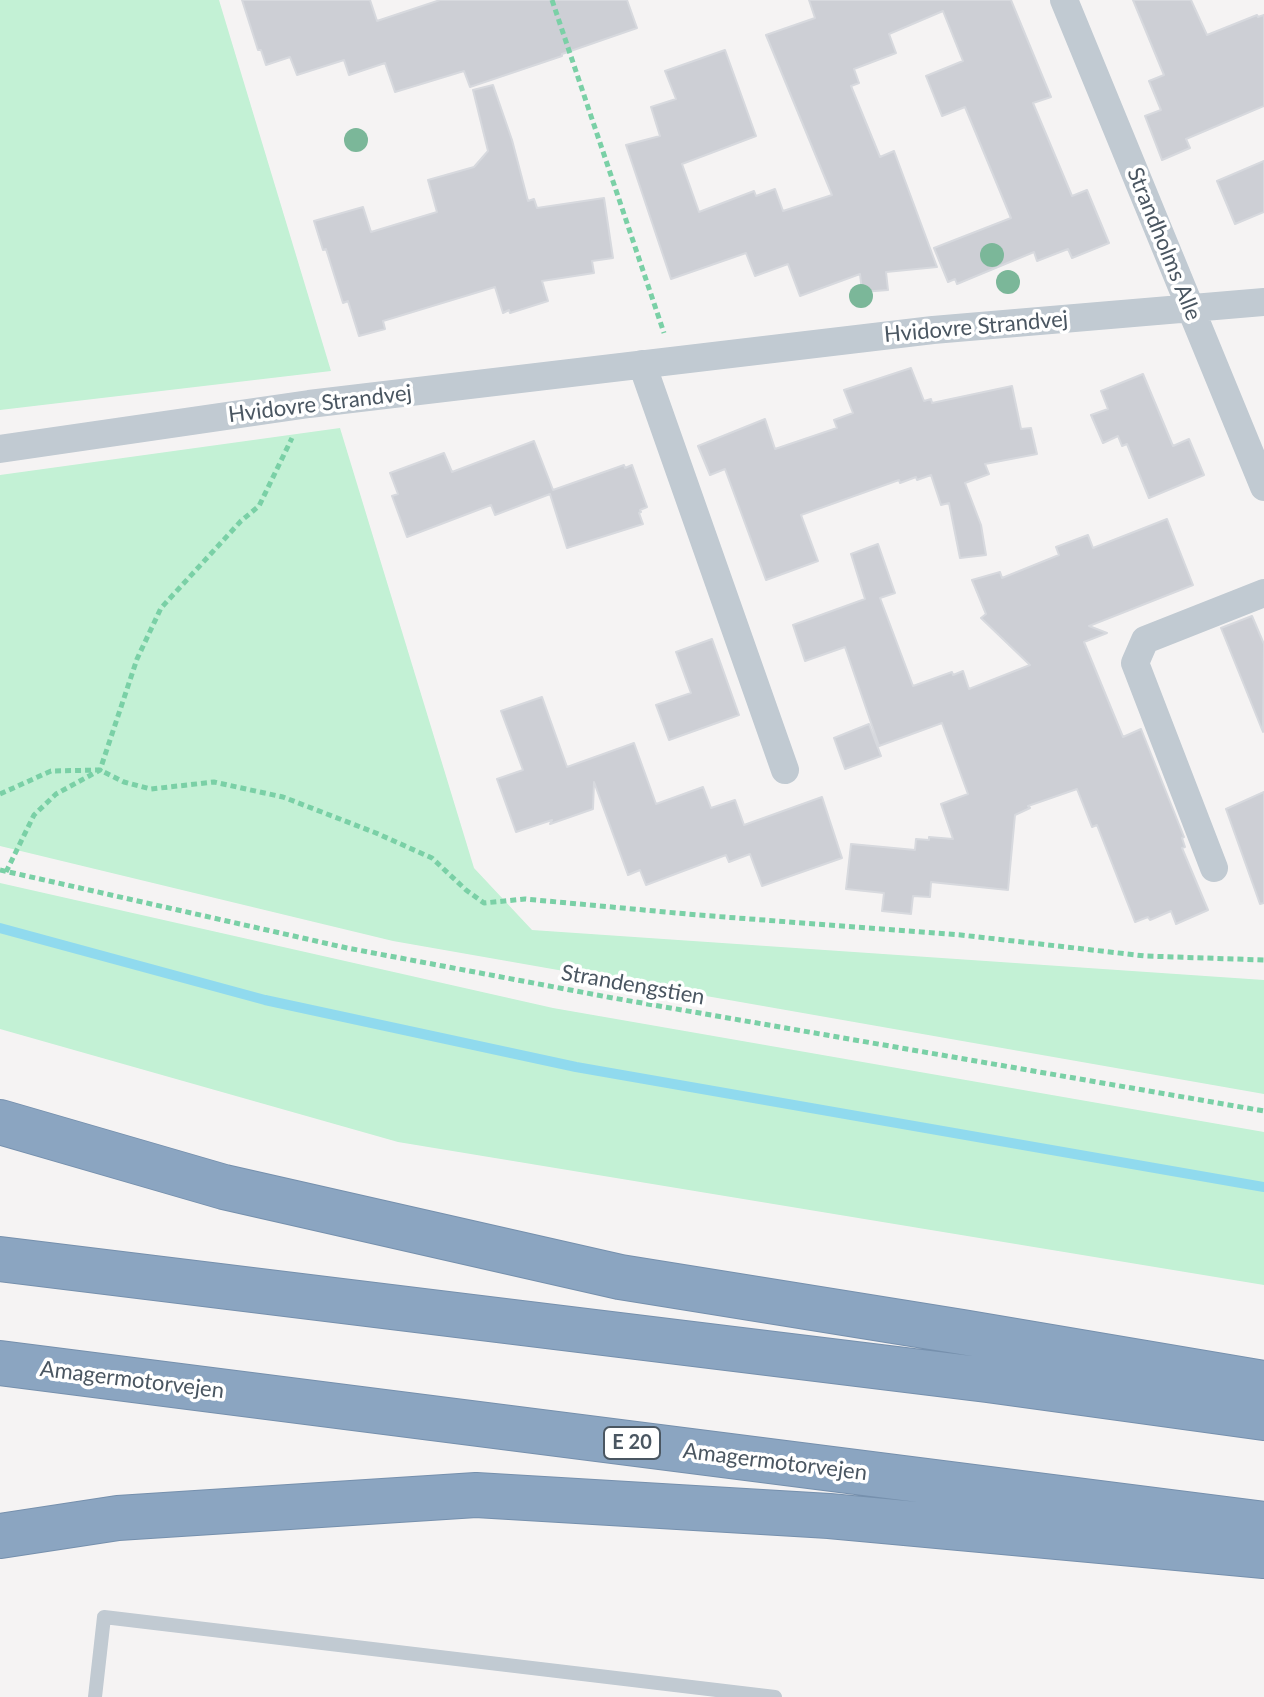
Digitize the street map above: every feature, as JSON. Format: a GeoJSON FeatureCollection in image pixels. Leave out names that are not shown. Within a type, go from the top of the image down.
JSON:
{"type":"FeatureCollection","features":[{"type":"Feature","properties":{"kind":"highway"},"geometry":{"type":"LineString","coordinates":[[0,1122],[224,1187],[620,1277],[1264,1383]]}},
{"type":"Feature","properties":{"kind":"highway"},"geometry":{"type":"LineString","coordinates":[[0,1259],[956,1376],[1264,1418]]}},
{"type":"Feature","properties":{"kind":"highway","name":"Amagermotorvejen"},"geometry":{"type":"LineString","coordinates":[[0,1363],[1264,1524]]}},
{"type":"Feature","properties":{"kind":"highway"},"geometry":{"type":"LineString","coordinates":[[0,1536],[118,1518],[476,1495],[829,1516],[1264,1556]]}},
{"type":"Feature","properties":{"kind":"street","name":"Strandholms Alle"},"geometry":{"type":"LineString","coordinates":[[1064,0],[1264,487]]}},
{"type":"Feature","properties":{"kind":"street","name":"Hvidovre Strandvej"},"geometry":{"type":"LineString","coordinates":[[0,449],[309,404],[933,330],[1264,302]]}},
{"type":"Feature","properties":{"kind":"street"},"geometry":{"type":"LineString","coordinates":[[655,363],[785,770]]}},
{"type":"Feature","properties":{"kind":"street"},"geometry":{"type":"LineString","coordinates":[[1214,868],[1135,663],[1145,640],[1264,593]]}},
{"type":"Feature","properties":{"kind":"lane"},"geometry":{"type":"LineString","coordinates":[[95,1697],[104,1617],[670,1691],[775,1697]]}},
{"type":"Feature","properties":{"kind":"path"},"geometry":{"type":"LineString","coordinates":[[552,0],[666,339],[655,363]]}},
{"type":"Feature","properties":{"kind":"path"},"geometry":{"type":"LineString","coordinates":[[3,871],[34,815],[56,794],[100,770],[137,659],[161,608],[241,521],[259,506],[309,404]]}},
{"type":"Feature","properties":{"kind":"path"},"geometry":{"type":"LineString","coordinates":[[0,794],[51,771],[100,770],[124,782],[151,789],[214,782],[283,797],[432,858],[484,903],[525,899],[961,935],[1145,956],[1264,960]]}},
{"type":"Feature","properties":{"kind":"path","name":"Strandengstien"},"geometry":{"type":"LineString","coordinates":[[3,871],[347,948],[1264,1111]]}},
{"type":"Feature","properties":{"kind":"green space"},"geometry":{"type":"Polygon","coordinates":[[[0,0],[219,0],[331,371],[0,410],[0,0]]]}},
{"type":"Feature","properties":{"kind":"green space"},"geometry":{"type":"Polygon","coordinates":[[[340,428],[474,868],[532,930],[1264,980],[1264,1094],[393,941],[0,846],[0,475],[340,428]]]}},
{"type":"Feature","properties":{"kind":"green space"},"geometry":{"type":"Polygon","coordinates":[[[0,883],[553,1008],[1264,1132],[1264,1285],[398,1142],[0,1029],[0,883]]]}},
{"type":"Feature","properties":{"kind":"building"},"geometry":{"type":"Polygon","coordinates":[[[242,0],[370,0],[377,21],[440,0],[627,0],[637,28],[470,87],[464,71],[395,92],[385,63],[349,75],[344,60],[297,75],[290,57],[266,65],[242,0]]]}},
{"type":"Feature","properties":{"kind":"building"},"geometry":{"type":"Polygon","coordinates":[[[809,0],[1011,0],[1051,97],[1033,103],[1072,196],[1087,190],[1109,243],[1072,258],[1068,249],[1037,261],[1034,252],[957,284],[955,279],[948,282],[934,248],[1011,218],[965,107],[942,116],[926,76],[963,61],[943,11],[889,34],[896,53],[854,69],[859,83],[851,86],[880,157],[894,151],[937,267],[886,272],[888,290],[862,292],[860,274],[800,296],[788,264],[755,276],[746,253],[671,279],[626,145],[660,136],[651,107],[676,99],[665,71],[725,50],[756,136],[682,164],[699,212],[754,191],[756,196],[775,189],[783,211],[832,195],[766,35],[815,18],[809,0]]]}},
{"type":"Feature","properties":{"kind":"building"},"geometry":{"type":"Polygon","coordinates":[[[1133,0],[1191,0],[1207,35],[1264,15],[1264,106],[1186,139],[1190,148],[1162,160],[1145,116],[1161,110],[1149,81],[1164,75],[1133,0]]]}},
{"type":"Feature","properties":{"kind":"building"},"geometry":{"type":"Polygon","coordinates":[[[493,85],[528,201],[534,199],[537,208],[604,198],[613,258],[592,261],[594,273],[542,281],[548,301],[510,313],[509,310],[503,313],[495,287],[383,321],[385,329],[359,336],[348,301],[343,303],[314,221],[363,207],[371,232],[437,212],[428,180],[474,167],[488,151],[473,90],[493,85]]]}},
{"type":"Feature","properties":{"kind":"building"},"geometry":{"type":"Polygon","coordinates":[[[1264,161],[1264,212],[1235,224],[1217,181],[1264,161]]]}},
{"type":"Feature","properties":{"kind":"building"},"geometry":{"type":"Polygon","coordinates":[[[911,368],[924,401],[931,399],[932,403],[1012,386],[1021,429],[1031,428],[1037,454],[985,464],[989,474],[965,483],[981,525],[986,555],[960,558],[949,503],[941,505],[931,475],[900,483],[899,480],[801,515],[818,561],[766,580],[725,469],[710,475],[698,446],[765,419],[775,449],[837,428],[834,420],[853,413],[844,390],[911,368]]]}},
{"type":"Feature","properties":{"kind":"building"},"geometry":{"type":"Polygon","coordinates":[[[1143,374],[1173,446],[1189,439],[1204,475],[1149,498],[1127,444],[1122,446],[1118,436],[1103,443],[1091,415],[1108,409],[1101,391],[1143,374]]]}},
{"type":"Feature","properties":{"kind":"building"},"geometry":{"type":"Polygon","coordinates":[[[534,441],[553,490],[624,465],[625,468],[632,465],[647,507],[639,513],[643,524],[567,548],[550,494],[495,515],[491,505],[407,537],[392,496],[398,494],[390,473],[444,453],[452,472],[534,441]]]}},
{"type":"Feature","properties":{"kind":"building"},"geometry":{"type":"Polygon","coordinates":[[[1167,519],[1193,585],[1089,626],[1107,633],[1084,642],[1123,737],[1141,729],[1184,837],[1185,847],[1182,848],[1208,910],[1176,924],[1171,911],[1150,920],[1148,917],[1135,922],[1097,825],[1092,827],[1077,789],[1028,806],[1030,808],[1015,815],[1008,890],[931,882],[930,897],[913,896],[911,914],[882,911],[884,893],[846,889],[851,844],[915,850],[916,839],[953,839],[941,804],[968,794],[942,723],[879,746],[845,647],[805,661],[793,625],[865,599],[851,554],[878,544],[895,593],[880,598],[913,686],[963,671],[969,689],[1030,665],[981,618],[986,614],[972,580],[1000,572],[1002,578],[1059,555],[1056,547],[1088,535],[1093,548],[1167,519]]]}},
{"type":"Feature","properties":{"kind":"building"},"geometry":{"type":"Polygon","coordinates":[[[1252,616],[1264,644],[1263,732],[1221,628],[1252,616]]]}},
{"type":"Feature","properties":{"kind":"building"},"geometry":{"type":"Polygon","coordinates":[[[712,639],[739,715],[669,740],[656,705],[691,693],[676,652],[712,639]]]}},
{"type":"Feature","properties":{"kind":"building"},"geometry":{"type":"Polygon","coordinates":[[[542,697],[567,767],[634,743],[656,804],[703,787],[711,808],[735,800],[744,825],[822,797],[842,858],[762,886],[750,854],[729,862],[726,855],[646,885],[640,870],[628,875],[594,782],[593,809],[516,832],[497,779],[523,770],[501,711],[542,697]]]}},
{"type":"Feature","properties":{"kind":"building"},"geometry":{"type":"Polygon","coordinates":[[[869,724],[881,756],[845,769],[834,738],[869,724]]]}},
{"type":"Feature","properties":{"kind":"building"},"geometry":{"type":"Polygon","coordinates":[[[1264,792],[1264,903],[1260,904],[1226,809],[1264,792]]]}},
{"type":"Feature","properties":{"kind":"waterway"},"geometry":{"type":"LineString","coordinates":[[0,928],[265,1000],[576,1067],[1264,1187]]}}]}
